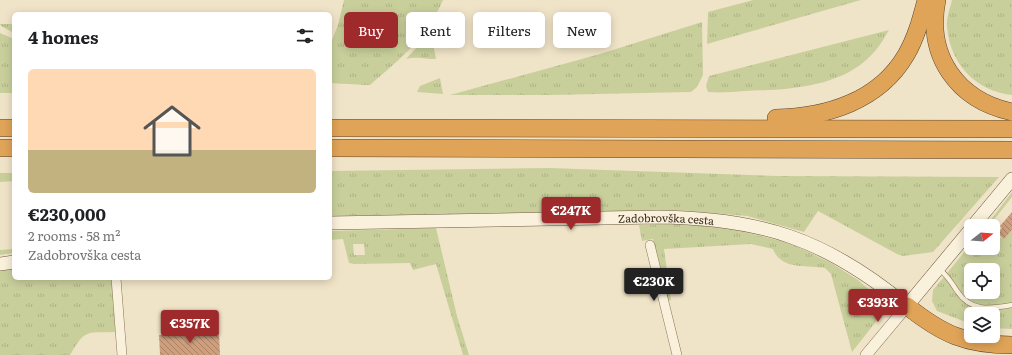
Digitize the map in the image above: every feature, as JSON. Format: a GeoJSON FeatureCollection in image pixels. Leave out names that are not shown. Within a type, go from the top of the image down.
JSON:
{"type":"FeatureCollection","features":[{"type":"Feature","properties":{"kind":"highway"},"geometry":{"type":"LineString","coordinates":[[710,128],[748,118],[815,114],[842,107],[864,96],[883,84],[899,66],[907,54],[918,28],[926,0]]}},
{"type":"Feature","properties":{"kind":"highway"},"geometry":{"type":"LineString","coordinates":[[937,0],[934,23],[935,35],[938,48],[948,71],[955,81],[971,95],[993,106],[1012,112]]}},
{"type":"Feature","properties":{"kind":"highway"},"geometry":{"type":"LineString","coordinates":[[0,128],[12,128]]}},
{"type":"Feature","properties":{"kind":"highway"},"geometry":{"type":"LineString","coordinates":[[332,128],[1012,129]]}},
{"type":"Feature","properties":{"kind":"highway"},"geometry":{"type":"LineString","coordinates":[[0,148],[12,148]]}},
{"type":"Feature","properties":{"kind":"highway"},"geometry":{"type":"LineString","coordinates":[[332,148],[1008,152]]}},
{"type":"Feature","properties":{"kind":"highway"},"geometry":{"type":"LineString","coordinates":[[907,306],[964,326]]}},
{"type":"Feature","properties":{"kind":"highway"},"geometry":{"type":"LineString","coordinates":[[907,306],[930,324],[948,334],[983,343],[1012,345]]}},
{"type":"Feature","properties":{"kind":"highway"},"geometry":{"type":"LineString","coordinates":[[1000,333],[1012,334]]}},
{"type":"Feature","properties":{"kind":"main road"},"geometry":{"type":"LineString","coordinates":[[979,219],[1012,179]]}},
{"type":"Feature","properties":{"kind":"main road","name":"Zadobrovška cesta"},"geometry":{"type":"LineString","coordinates":[[332,223],[657,217],[697,217],[725,220],[772,231],[812,244],[870,276],[907,306]]}},
{"type":"Feature","properties":{"kind":"main road"},"geometry":{"type":"LineString","coordinates":[[907,306],[964,238]]}},
{"type":"Feature","properties":{"kind":"main road"},"geometry":{"type":"LineString","coordinates":[[0,264],[12,262]]}},
{"type":"Feature","properties":{"kind":"street"},"geometry":{"type":"LineString","coordinates":[[650,245],[678,355]]}},
{"type":"Feature","properties":{"kind":"street"},"geometry":{"type":"LineString","coordinates":[[116,280],[122,355]]}},
{"type":"Feature","properties":{"kind":"street"},"geometry":{"type":"LineString","coordinates":[[866,355],[907,306]]}},
{"type":"Feature","properties":{"kind":"lane"},"geometry":{"type":"LineString","coordinates":[[939,269],[946,274],[960,296],[973,306],[988,309],[1012,305]]}},
{"type":"Feature","properties":{"kind":"green space"},"geometry":{"type":"Polygon","coordinates":[[[344,0],[443,0],[437,12],[406,12],[406,48],[411,48],[370,85],[332,83],[332,40],[338,25],[344,0]]]}},
{"type":"Feature","properties":{"kind":"green space"},"geometry":{"type":"Polygon","coordinates":[[[753,0],[861,0],[707,44],[708,12],[753,0]]]}},
{"type":"Feature","properties":{"kind":"green space"},"geometry":{"type":"Polygon","coordinates":[[[952,0],[1012,0],[1012,95],[987,88],[976,81],[959,64],[953,53],[947,27],[952,0]]]}},
{"type":"Feature","properties":{"kind":"green space"},"geometry":{"type":"Polygon","coordinates":[[[702,22],[703,75],[697,87],[691,92],[551,95],[450,95],[600,54],[702,22]]]}},
{"type":"Feature","properties":{"kind":"green space"},"geometry":{"type":"Polygon","coordinates":[[[0,24],[12,24],[12,32],[0,24]]]}},
{"type":"Feature","properties":{"kind":"green space"},"geometry":{"type":"Polygon","coordinates":[[[889,30],[869,58],[853,70],[824,82],[808,86],[776,90],[726,92],[708,92],[706,86],[709,76],[889,30]]]}},
{"type":"Feature","properties":{"kind":"green space"},"geometry":{"type":"Polygon","coordinates":[[[0,33],[12,38],[12,93],[0,93],[0,33]]]}},
{"type":"Feature","properties":{"kind":"green space"},"geometry":{"type":"Polygon","coordinates":[[[416,48],[434,48],[436,59],[406,59],[416,48]]]}},
{"type":"Feature","properties":{"kind":"green space"},"geometry":{"type":"Polygon","coordinates":[[[440,78],[443,94],[417,92],[420,86],[440,78]]]}},
{"type":"Feature","properties":{"kind":"green space"},"geometry":{"type":"Polygon","coordinates":[[[550,168],[778,176],[999,177],[933,252],[903,256],[818,211],[804,232],[747,216],[676,210],[332,216],[332,171],[550,168]]]}},
{"type":"Feature","properties":{"kind":"green space"},"geometry":{"type":"Polygon","coordinates":[[[0,173],[12,173],[12,181],[0,182],[0,173]]]}},
{"type":"Feature","properties":{"kind":"green space"},"geometry":{"type":"Polygon","coordinates":[[[1012,192],[1012,197],[995,219],[991,219],[1012,192]]]}},
{"type":"Feature","properties":{"kind":"green space"},"geometry":{"type":"Polygon","coordinates":[[[680,224],[724,227],[790,243],[833,264],[858,280],[875,295],[880,304],[882,314],[852,352],[831,274],[825,268],[788,263],[777,256],[773,249],[751,244],[664,249],[671,300],[668,301],[653,239],[642,241],[639,225],[680,224]]]}},
{"type":"Feature","properties":{"kind":"green space"},"geometry":{"type":"Polygon","coordinates":[[[436,228],[457,316],[469,355],[463,355],[436,264],[413,270],[410,263],[349,263],[343,239],[332,240],[332,231],[436,228]],[[353,244],[354,255],[365,255],[364,244],[353,244]]]}},
{"type":"Feature","properties":{"kind":"green space"},"geometry":{"type":"Polygon","coordinates":[[[1012,230],[1012,329],[1000,328],[1000,307],[964,307],[964,321],[937,311],[932,301],[933,290],[964,252],[964,255],[1000,255],[1001,237],[1004,239],[1012,230]]]}},
{"type":"Feature","properties":{"kind":"green space"},"geometry":{"type":"Polygon","coordinates":[[[12,249],[12,253],[0,255],[0,250],[12,249]]]}},
{"type":"Feature","properties":{"kind":"green space"},"geometry":{"type":"Polygon","coordinates":[[[12,268],[12,280],[112,280],[115,307],[115,332],[97,332],[87,334],[79,341],[70,355],[0,355],[0,271],[12,268]]]}},
{"type":"Feature","properties":{"kind":"building"},"geometry":{"type":"Polygon","coordinates":[[[1012,212],[1012,230],[1004,239],[1000,236],[1000,230],[1002,228],[1000,226],[1012,212]]]}},
{"type":"Feature","properties":{"kind":"building"},"geometry":{"type":"Polygon","coordinates":[[[219,332],[220,355],[160,355],[159,335],[219,332]]]}}]}
